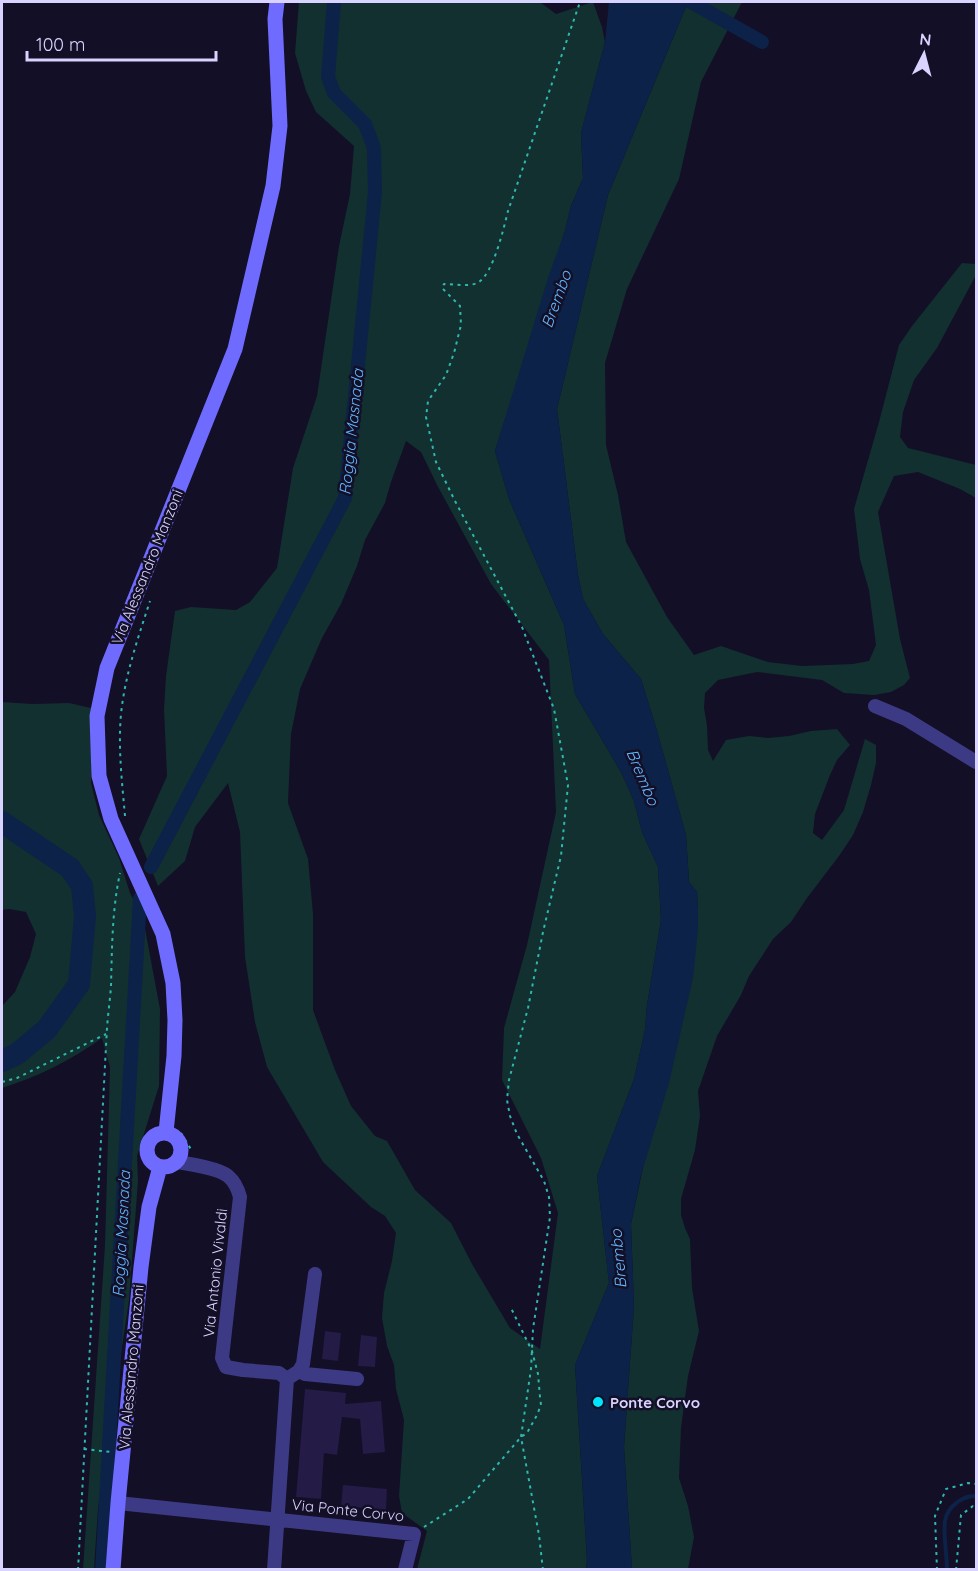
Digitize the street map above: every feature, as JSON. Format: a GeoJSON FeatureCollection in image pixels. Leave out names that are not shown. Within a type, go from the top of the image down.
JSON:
{"type":"FeatureCollection","features":[{"type":"Feature","properties":{"kind":"street","name":"Via Alessandro Manzoni"},"geometry":{"type":"LineString","coordinates":[[166,1132],[174,1056],[173,983],[164,934],[111,819],[99,776],[97,716],[106,668],[235,350],[273,186],[280,126],[275,19],[277,2]]}},
{"type":"Feature","properties":{"kind":"street"},"geometry":{"type":"LineString","coordinates":[[875,706],[906,718],[976,762]]}},
{"type":"Feature","properties":{"kind":"street"},"geometry":{"type":"LineString","coordinates":[[166,1132],[175,1136],[181,1144],[181,1154],[177,1162],[160,1167],[152,1162],[147,1155],[150,1139],[158,1133],[166,1132]]}},
{"type":"Feature","properties":{"kind":"street","name":"Via Antonio Vivaldi"},"geometry":{"type":"LineString","coordinates":[[177,1162],[205,1167],[227,1175],[236,1185],[240,1197],[222,1358],[226,1367],[293,1375],[357,1379]]}},
{"type":"Feature","properties":{"kind":"street","name":"Via Alessandro Manzoni"},"geometry":{"type":"LineString","coordinates":[[113,1569],[141,1267],[149,1207],[160,1167]]}},
{"type":"Feature","properties":{"kind":"street"},"geometry":{"type":"LineString","coordinates":[[277,1520],[293,1375],[303,1364],[315,1274]]}},
{"type":"Feature","properties":{"kind":"street","name":"Via Ponte Corvo"},"geometry":{"type":"LineString","coordinates":[[118,1503],[414,1534],[405,1569]]}},
{"type":"Feature","properties":{"kind":"street","name":"Via Ponte Corvo"},"geometry":{"type":"LineString","coordinates":[[274,1569],[277,1520]]}},
{"type":"Feature","properties":{"kind":"path"},"geometry":{"type":"LineString","coordinates":[[543,1569],[520,1437],[550,1217],[549,1197],[536,1164],[517,1134],[507,1100],[509,1080],[528,1008],[561,856],[568,785],[554,709],[522,627],[436,462],[426,417],[428,400],[446,375],[460,325],[460,306],[442,288],[444,284],[477,284],[485,277],[499,246],[508,211],[580,2]]}},
{"type":"Feature","properties":{"kind":"path"},"geometry":{"type":"LineString","coordinates":[[126,825],[120,768],[121,714],[131,662],[150,601]]}},
{"type":"Feature","properties":{"kind":"path"},"geometry":{"type":"LineString","coordinates":[[78,1569],[106,1034],[111,987],[115,897],[121,869]]}},
{"type":"Feature","properties":{"kind":"path"},"geometry":{"type":"LineString","coordinates":[[2,1082],[17,1078],[106,1034]]}},
{"type":"Feature","properties":{"kind":"path"},"geometry":{"type":"LineString","coordinates":[[414,1534],[468,1499],[520,1437],[527,1433],[541,1405],[538,1374],[532,1351],[510,1306]]}},
{"type":"Feature","properties":{"kind":"path"},"geometry":{"type":"LineString","coordinates":[[84,1449],[123,1453]]}},
{"type":"Feature","properties":{"kind":"path"},"geometry":{"type":"LineString","coordinates":[[937,1569],[935,1516],[946,1489],[968,1483],[976,1484]]}},
{"type":"Feature","properties":{"kind":"path"},"geometry":{"type":"LineString","coordinates":[[956,1569],[962,1515],[976,1506]]}},
{"type":"Feature","properties":{"kind":"green space"},"geometry":{"type":"Polygon","coordinates":[[[299,2],[540,2],[556,14],[593,2],[605,42],[581,133],[583,178],[571,206],[495,451],[509,499],[564,625],[575,694],[621,772],[634,801],[642,832],[658,867],[661,920],[645,1030],[634,1079],[597,1176],[609,1283],[575,1365],[586,1569],[417,1569],[427,1531],[402,1513],[399,1496],[404,1420],[396,1389],[394,1365],[387,1346],[382,1318],[384,1293],[396,1233],[385,1216],[371,1207],[323,1162],[267,1067],[255,1022],[245,957],[240,832],[228,783],[195,827],[185,861],[158,886],[139,839],[167,776],[164,709],[175,611],[191,607],[236,610],[250,602],[277,568],[293,468],[317,396],[339,246],[350,194],[354,146],[316,112],[306,91],[295,53],[299,2]],[[406,441],[385,503],[365,540],[341,604],[322,638],[300,689],[291,734],[288,803],[308,859],[313,914],[313,1010],[351,1106],[375,1136],[387,1141],[415,1190],[451,1223],[510,1328],[540,1349],[558,1213],[541,1158],[502,1080],[504,1028],[527,945],[556,812],[549,660],[491,584],[421,452],[406,441]]]}},
{"type":"Feature","properties":{"kind":"green space"},"geometry":{"type":"Polygon","coordinates":[[[688,2],[742,2],[701,82],[679,179],[627,289],[605,363],[606,445],[626,542],[667,617],[694,655],[721,646],[768,662],[802,666],[853,664],[869,661],[876,645],[869,590],[860,559],[854,509],[899,345],[962,263],[976,264],[976,275],[937,348],[914,380],[903,412],[900,437],[908,448],[976,465],[976,498],[918,472],[894,476],[878,512],[900,639],[910,678],[904,685],[891,692],[874,695],[844,693],[822,680],[757,672],[718,680],[705,693],[708,750],[713,761],[726,740],[749,736],[768,738],[837,729],[850,745],[837,760],[815,814],[813,833],[822,840],[844,810],[865,739],[876,745],[876,763],[863,812],[853,835],[791,922],[773,939],[749,976],[741,995],[717,1036],[698,1091],[700,1116],[695,1150],[681,1199],[681,1215],[690,1239],[692,1288],[699,1331],[688,1376],[681,1428],[679,1478],[688,1506],[694,1537],[688,1569],[632,1569],[624,1447],[634,1306],[631,1224],[698,909],[697,892],[689,882],[686,835],[641,679],[603,634],[583,599],[557,409],[608,195],[688,2]]]}},
{"type":"Feature","properties":{"kind":"green space"},"geometry":{"type":"Polygon","coordinates":[[[2,702],[69,703],[91,708],[91,783],[99,815],[119,858],[130,893],[143,918],[160,1009],[159,1086],[137,1156],[138,1181],[129,1300],[98,1509],[94,1569],[83,1569],[105,1245],[110,1067],[102,1038],[79,1054],[54,1067],[2,1088],[2,1006],[15,992],[30,957],[36,934],[26,912],[2,910],[2,702]]]}},
{"type":"Feature","properties":{"kind":"water","name":"Brembo"},"geometry":{"type":"Polygon","coordinates":[[[609,2],[688,2],[608,195],[557,409],[583,599],[603,634],[641,679],[686,835],[689,882],[697,892],[698,929],[693,978],[669,1083],[641,1175],[631,1224],[634,1306],[624,1447],[632,1569],[586,1570],[575,1365],[609,1283],[597,1176],[634,1079],[645,1030],[661,920],[658,867],[642,832],[634,801],[621,772],[575,694],[564,625],[509,499],[495,451],[571,206],[583,178],[581,133],[605,42],[609,2]]]}},
{"type":"Feature","properties":{"kind":"building"},"geometry":{"type":"Polygon","coordinates":[[[325,1331],[341,1333],[338,1361],[322,1359],[325,1331]]]}},
{"type":"Feature","properties":{"kind":"building"},"geometry":{"type":"Polygon","coordinates":[[[361,1335],[377,1337],[375,1367],[358,1366],[361,1335]]]}},
{"type":"Feature","properties":{"kind":"building"},"geometry":{"type":"Polygon","coordinates":[[[305,1389],[346,1393],[345,1404],[381,1401],[385,1452],[363,1454],[360,1419],[342,1417],[337,1455],[324,1453],[321,1499],[296,1497],[305,1389]]]}},
{"type":"Feature","properties":{"kind":"building"},"geometry":{"type":"Polygon","coordinates":[[[343,1485],[387,1489],[386,1510],[341,1506],[343,1485]]]}},
{"type":"Feature","properties":{"kind":"waterway","name":"Roggia Masnada"},"geometry":{"type":"LineString","coordinates":[[151,867],[345,498],[375,192],[374,148],[365,124],[334,93],[328,77],[334,2]]}},
{"type":"Feature","properties":{"kind":"waterway"},"geometry":{"type":"LineString","coordinates":[[691,2],[762,42]]}},
{"type":"Feature","properties":{"kind":"waterway"},"geometry":{"type":"LineString","coordinates":[[2,822],[70,868],[82,886],[85,916],[79,984],[47,1029],[17,1054],[2,1061]]}},
{"type":"Feature","properties":{"kind":"waterway","name":"Roggia Masnada"},"geometry":{"type":"LineString","coordinates":[[102,1570],[140,898]]}},
{"type":"Feature","properties":{"kind":"waterway"},"geometry":{"type":"LineString","coordinates":[[947,1570],[944,1533],[946,1516],[956,1503],[976,1496]]}},
{"type":"Feature","properties":{"kind":"place","name":"Ponte Corvo"},"geometry":{"type":"Point","coordinates":[598,1402]}}]}
